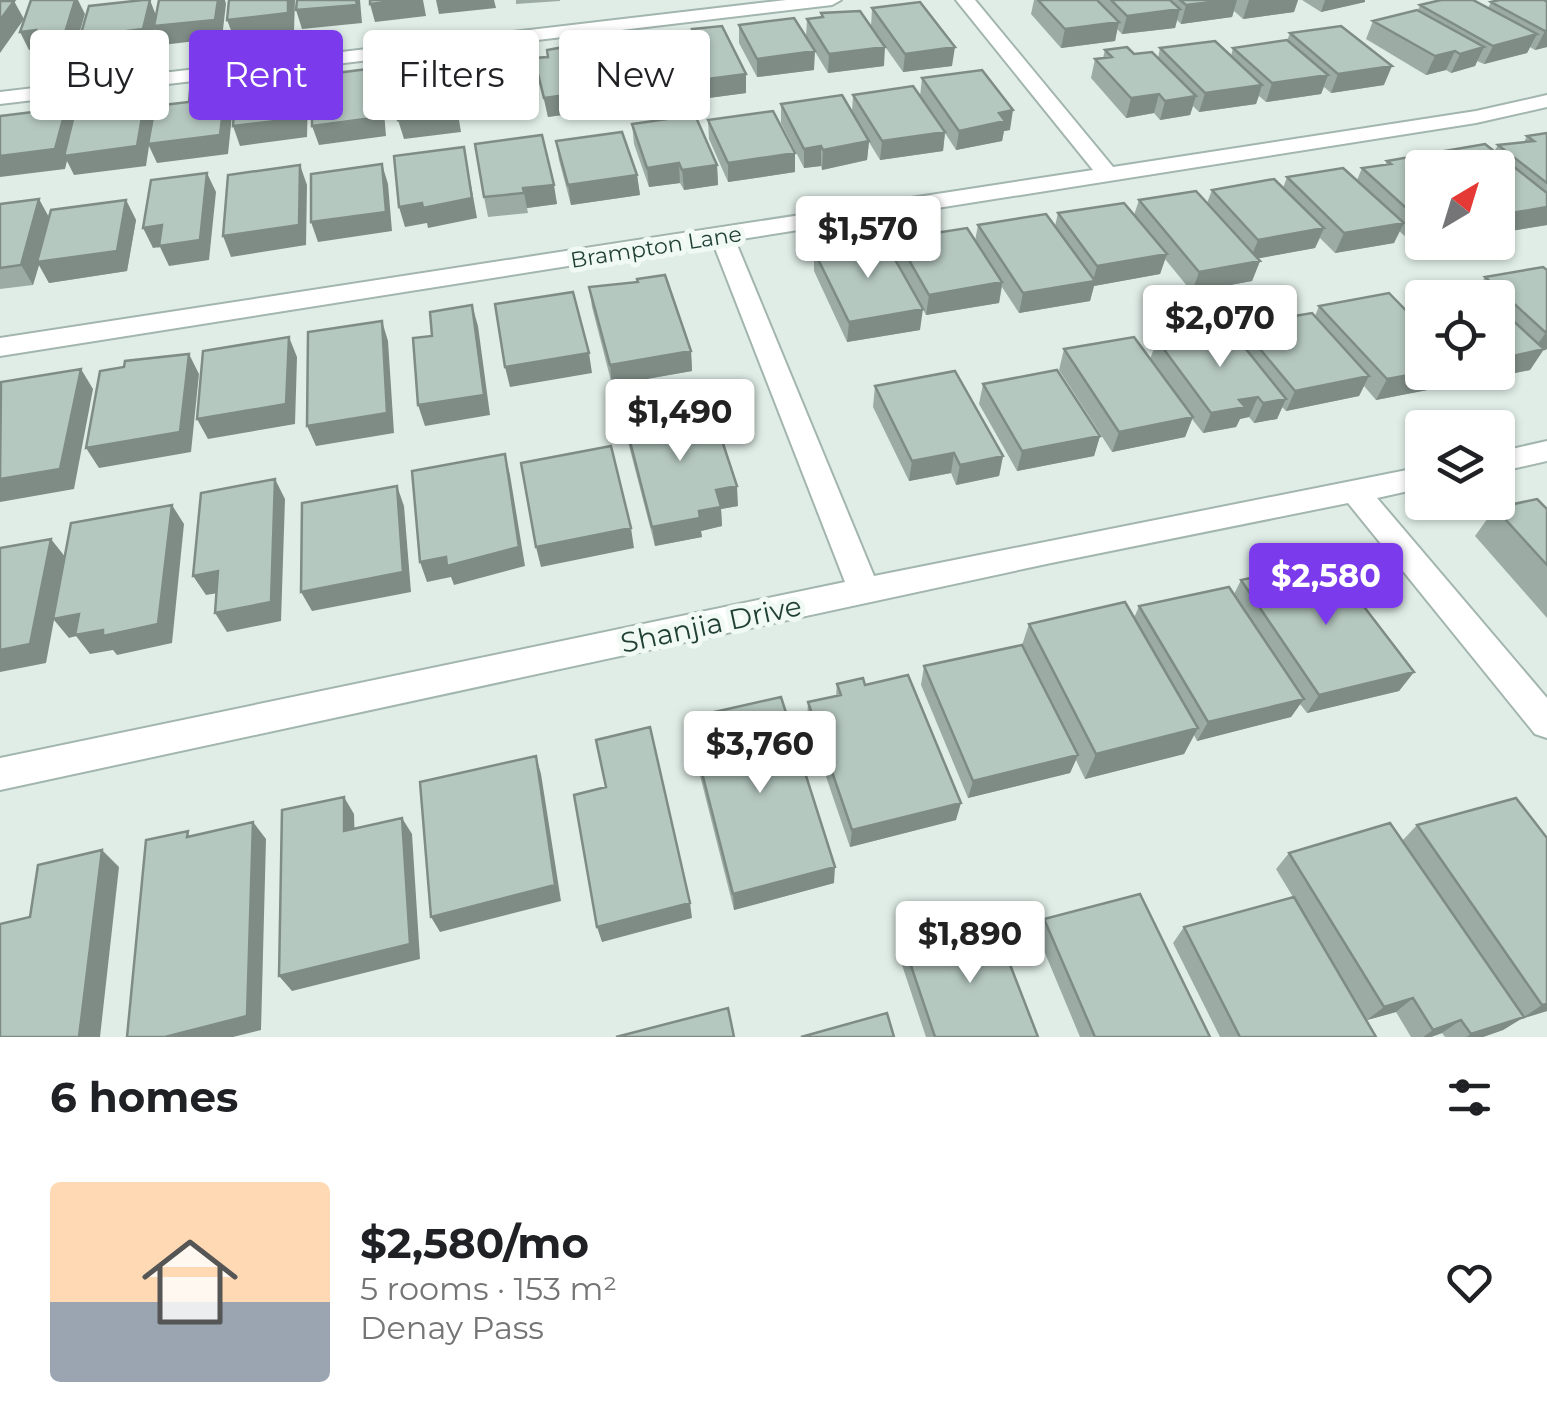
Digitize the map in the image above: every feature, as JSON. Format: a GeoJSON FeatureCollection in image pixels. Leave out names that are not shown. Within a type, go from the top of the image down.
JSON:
{"type":"FeatureCollection","features":[{"type":"Feature","properties":{"kind":"street"},"geometry":{"type":"LineString","coordinates":[[0,98],[832,0]]}},
{"type":"Feature","properties":{"kind":"street"},"geometry":{"type":"LineString","coordinates":[[965,0],[1107,173]]}},
{"type":"Feature","properties":{"kind":"street","name":"Brampton Lane"},"geometry":{"type":"LineString","coordinates":[[0,347],[1476,118],[1547,102]]}},
{"type":"Feature","properties":{"kind":"street"},"geometry":{"type":"LineString","coordinates":[[722,237],[864,591]]}},
{"type":"Feature","properties":{"kind":"street"},"geometry":{"type":"LineString","coordinates":[[1515,458],[1547,451]]}},
{"type":"Feature","properties":{"kind":"street","name":"Shanjia Drive"},"geometry":{"type":"LineString","coordinates":[[0,774],[1051,551],[1405,482]]}},
{"type":"Feature","properties":{"kind":"street"},"geometry":{"type":"LineString","coordinates":[[1356,493],[1547,723]]}},
{"type":"Feature","properties":{"kind":"building"},"geometry":{"type":"Polygon","coordinates":[[[31,0],[75,0],[66,30],[20,32],[31,0]]]}},
{"type":"Feature","properties":{"kind":"building"},"geometry":{"type":"Polygon","coordinates":[[[150,0],[143,29],[135,30],[82,30],[89,6],[150,0]]]}},
{"type":"Feature","properties":{"kind":"building"},"geometry":{"type":"Polygon","coordinates":[[[159,0],[218,0],[215,20],[154,26],[159,0]]]}},
{"type":"Feature","properties":{"kind":"building"},"geometry":{"type":"Polygon","coordinates":[[[229,0],[288,0],[288,13],[227,20],[229,0]]]}},
{"type":"Feature","properties":{"kind":"building"},"geometry":{"type":"Polygon","coordinates":[[[297,0],[356,0],[357,5],[296,10],[297,0]]]}},
{"type":"Feature","properties":{"kind":"building"},"geometry":{"type":"Polygon","coordinates":[[[370,0],[404,0],[370,4],[370,0]]]}},
{"type":"Feature","properties":{"kind":"building"},"geometry":{"type":"Polygon","coordinates":[[[1038,0],[1097,0],[1119,22],[1065,29],[1038,0]]]}},
{"type":"Feature","properties":{"kind":"building"},"geometry":{"type":"Polygon","coordinates":[[[1111,0],[1170,0],[1180,9],[1127,16],[1111,0]]]}},
{"type":"Feature","properties":{"kind":"building"},"geometry":{"type":"Polygon","coordinates":[[[1180,0],[1230,0],[1186,5],[1180,0]]]}},
{"type":"Feature","properties":{"kind":"building"},"geometry":{"type":"Polygon","coordinates":[[[1441,0],[1473,0],[1537,34],[1493,46],[1420,5],[1441,0]]]}},
{"type":"Feature","properties":{"kind":"building"},"geometry":{"type":"Polygon","coordinates":[[[1544,0],[1547,30],[1491,2],[1544,0]]]}},
{"type":"Feature","properties":{"kind":"building"},"geometry":{"type":"Polygon","coordinates":[[[0,1],[14,1],[0,20],[0,1]]]}},
{"type":"Feature","properties":{"kind":"building"},"geometry":{"type":"Polygon","coordinates":[[[920,2],[955,47],[905,54],[872,8],[920,2]]]}},
{"type":"Feature","properties":{"kind":"building"},"geometry":{"type":"Polygon","coordinates":[[[1417,10],[1484,47],[1435,56],[1373,21],[1417,10]]]}},
{"type":"Feature","properties":{"kind":"building"},"geometry":{"type":"Polygon","coordinates":[[[860,11],[885,47],[829,54],[807,19],[823,17],[821,13],[860,11]]]}},
{"type":"Feature","properties":{"kind":"building"},"geometry":{"type":"Polygon","coordinates":[[[794,18],[815,51],[757,59],[739,25],[794,18]]]}},
{"type":"Feature","properties":{"kind":"building"},"geometry":{"type":"Polygon","coordinates":[[[722,26],[746,74],[710,79],[710,30],[692,29],[722,26]]]}},
{"type":"Feature","properties":{"kind":"building"},"geometry":{"type":"Polygon","coordinates":[[[1341,26],[1392,66],[1338,74],[1290,33],[1341,26]]]}},
{"type":"Feature","properties":{"kind":"building"},"geometry":{"type":"Polygon","coordinates":[[[1287,40],[1328,75],[1272,83],[1233,48],[1287,40]]]}},
{"type":"Feature","properties":{"kind":"building"},"geometry":{"type":"Polygon","coordinates":[[[1215,41],[1262,85],[1205,93],[1160,48],[1215,41]]]}},
{"type":"Feature","properties":{"kind":"building"},"geometry":{"type":"Polygon","coordinates":[[[1127,47],[1134,54],[1152,52],[1196,96],[1165,101],[1159,94],[1131,98],[1095,59],[1112,57],[1105,50],[1127,47]]]}},
{"type":"Feature","properties":{"kind":"building"},"geometry":{"type":"Polygon","coordinates":[[[559,48],[559,96],[544,98],[539,58],[548,57],[547,50],[559,48]]]}},
{"type":"Feature","properties":{"kind":"building"},"geometry":{"type":"Polygon","coordinates":[[[363,70],[363,119],[312,126],[312,120],[343,120],[343,72],[363,70]]]}},
{"type":"Feature","properties":{"kind":"building"},"geometry":{"type":"Polygon","coordinates":[[[982,70],[1013,110],[999,113],[1005,121],[959,131],[922,78],[982,70]]]}},
{"type":"Feature","properties":{"kind":"building"},"geometry":{"type":"Polygon","coordinates":[[[913,86],[945,132],[882,141],[853,95],[913,86]]]}},
{"type":"Feature","properties":{"kind":"building"},"geometry":{"type":"Polygon","coordinates":[[[842,95],[869,141],[823,150],[821,146],[804,149],[781,104],[842,95]]]}},
{"type":"Feature","properties":{"kind":"building"},"geometry":{"type":"Polygon","coordinates":[[[189,102],[189,120],[222,120],[220,135],[148,144],[152,120],[169,120],[169,104],[189,102]]]}},
{"type":"Feature","properties":{"kind":"building"},"geometry":{"type":"Polygon","coordinates":[[[773,111],[795,153],[728,163],[710,120],[773,111]]]}},
{"type":"Feature","properties":{"kind":"building"},"geometry":{"type":"Polygon","coordinates":[[[30,112],[30,120],[63,120],[55,149],[0,156],[0,116],[30,112]]]}},
{"type":"Feature","properties":{"kind":"building"},"geometry":{"type":"Polygon","coordinates":[[[73,120],[142,120],[137,146],[64,156],[73,120]]]}},
{"type":"Feature","properties":{"kind":"building"},"geometry":{"type":"Polygon","coordinates":[[[233,120],[284,120],[233,126],[233,120]]]}},
{"type":"Feature","properties":{"kind":"building"},"geometry":{"type":"Polygon","coordinates":[[[697,120],[717,165],[682,170],[679,163],[647,168],[632,124],[697,120]]]}},
{"type":"Feature","properties":{"kind":"building"},"geometry":{"type":"Polygon","coordinates":[[[622,132],[637,175],[568,185],[556,141],[622,132]]]}},
{"type":"Feature","properties":{"kind":"building"},"geometry":{"type":"Polygon","coordinates":[[[1547,133],[1547,183],[1515,158],[1515,150],[1498,145],[1534,141],[1527,136],[1547,133]]]}},
{"type":"Feature","properties":{"kind":"building"},"geometry":{"type":"Polygon","coordinates":[[[542,135],[554,185],[484,197],[475,144],[542,135]]]}},
{"type":"Feature","properties":{"kind":"building"},"geometry":{"type":"Polygon","coordinates":[[[1485,144],[1493,150],[1450,150],[1485,144]]]}},
{"type":"Feature","properties":{"kind":"building"},"geometry":{"type":"Polygon","coordinates":[[[464,147],[472,198],[423,208],[422,203],[399,207],[394,156],[464,147]]]}},
{"type":"Feature","properties":{"kind":"building"},"geometry":{"type":"Polygon","coordinates":[[[1405,158],[1405,207],[1362,168],[1391,164],[1387,161],[1405,158]]]}},
{"type":"Feature","properties":{"kind":"building"},"geometry":{"type":"Polygon","coordinates":[[[382,164],[386,212],[311,222],[311,174],[382,164]]]}},
{"type":"Feature","properties":{"kind":"building"},"geometry":{"type":"Polygon","coordinates":[[[300,165],[299,225],[223,236],[228,175],[300,165]]]}},
{"type":"Feature","properties":{"kind":"building"},"geometry":{"type":"Polygon","coordinates":[[[1343,168],[1404,223],[1344,233],[1287,177],[1343,168]]]}},
{"type":"Feature","properties":{"kind":"building"},"geometry":{"type":"Polygon","coordinates":[[[1515,168],[1547,193],[1547,207],[1515,212],[1515,168]]]}},
{"type":"Feature","properties":{"kind":"building"},"geometry":{"type":"Polygon","coordinates":[[[207,173],[200,240],[159,246],[162,225],[143,228],[151,180],[207,173]]]}},
{"type":"Feature","properties":{"kind":"building"},"geometry":{"type":"Polygon","coordinates":[[[1274,179],[1324,228],[1258,240],[1212,190],[1274,179]]]}},
{"type":"Feature","properties":{"kind":"building"},"geometry":{"type":"Polygon","coordinates":[[[1196,191],[1260,261],[1199,272],[1139,200],[1196,191]]]}},
{"type":"Feature","properties":{"kind":"building"},"geometry":{"type":"Polygon","coordinates":[[[39,199],[21,265],[0,268],[0,204],[39,199]]]}},
{"type":"Feature","properties":{"kind":"building"},"geometry":{"type":"Polygon","coordinates":[[[126,200],[117,251],[37,262],[51,210],[126,200]]]}},
{"type":"Feature","properties":{"kind":"building"},"geometry":{"type":"Polygon","coordinates":[[[1124,203],[1167,254],[1097,266],[1058,213],[1124,203]]]}},
{"type":"Feature","properties":{"kind":"building"},"geometry":{"type":"Polygon","coordinates":[[[1046,214],[1095,281],[1023,293],[978,225],[1046,214]]]}},
{"type":"Feature","properties":{"kind":"building"},"geometry":{"type":"Polygon","coordinates":[[[967,228],[1002,282],[929,295],[897,239],[967,228]]]}},
{"type":"Feature","properties":{"kind":"building"},"geometry":{"type":"Polygon","coordinates":[[[884,240],[923,309],[849,322],[814,251],[851,249],[849,246],[884,240]]]}},
{"type":"Feature","properties":{"kind":"building"},"geometry":{"type":"Polygon","coordinates":[[[1543,267],[1547,270],[1547,331],[1515,304],[1515,280],[1485,277],[1543,267]]]}},
{"type":"Feature","properties":{"kind":"building"},"geometry":{"type":"Polygon","coordinates":[[[665,275],[691,351],[610,365],[589,287],[665,275]]]}},
{"type":"Feature","properties":{"kind":"building"},"geometry":{"type":"Polygon","coordinates":[[[573,292],[589,353],[505,367],[495,304],[573,292]]]}},
{"type":"Feature","properties":{"kind":"building"},"geometry":{"type":"Polygon","coordinates":[[[1389,293],[1405,309],[1405,376],[1387,379],[1319,306],[1389,293]]]}},
{"type":"Feature","properties":{"kind":"building"},"geometry":{"type":"Polygon","coordinates":[[[472,305],[484,395],[418,405],[413,338],[432,336],[430,312],[472,305]]]}},
{"type":"Feature","properties":{"kind":"building"},"geometry":{"type":"Polygon","coordinates":[[[1312,313],[1369,376],[1295,391],[1240,325],[1312,313]]]}},
{"type":"Feature","properties":{"kind":"building"},"geometry":{"type":"Polygon","coordinates":[[[382,321],[387,413],[307,426],[308,332],[382,321]]]}},
{"type":"Feature","properties":{"kind":"building"},"geometry":{"type":"Polygon","coordinates":[[[1515,323],[1544,349],[1515,356],[1515,323]]]}},
{"type":"Feature","properties":{"kind":"building"},"geometry":{"type":"Polygon","coordinates":[[[1229,328],[1286,399],[1263,403],[1258,397],[1239,400],[1245,407],[1211,413],[1157,340],[1229,328]]]}},
{"type":"Feature","properties":{"kind":"building"},"geometry":{"type":"Polygon","coordinates":[[[289,337],[286,404],[197,419],[203,351],[289,337]]]}},
{"type":"Feature","properties":{"kind":"building"},"geometry":{"type":"Polygon","coordinates":[[[1134,337],[1193,417],[1119,432],[1064,349],[1134,337]]]}},
{"type":"Feature","properties":{"kind":"building"},"geometry":{"type":"Polygon","coordinates":[[[189,354],[180,432],[86,448],[100,371],[124,367],[125,361],[189,354]]]}},
{"type":"Feature","properties":{"kind":"building"},"geometry":{"type":"Polygon","coordinates":[[[81,369],[60,469],[0,479],[1,382],[81,369]]]}},
{"type":"Feature","properties":{"kind":"building"},"geometry":{"type":"Polygon","coordinates":[[[1057,370],[1100,436],[1022,451],[983,384],[1057,370]]]}},
{"type":"Feature","properties":{"kind":"building"},"geometry":{"type":"Polygon","coordinates":[[[955,371],[1003,456],[960,465],[954,453],[912,461],[875,386],[955,371]]]}},
{"type":"Feature","properties":{"kind":"building"},"geometry":{"type":"Polygon","coordinates":[[[711,407],[737,486],[716,490],[721,507],[699,511],[700,518],[652,527],[625,422],[711,407]]]}},
{"type":"Feature","properties":{"kind":"building"},"geometry":{"type":"Polygon","coordinates":[[[611,446],[631,528],[536,547],[521,463],[611,446]]]}},
{"type":"Feature","properties":{"kind":"building"},"geometry":{"type":"Polygon","coordinates":[[[505,454],[519,547],[447,566],[446,557],[420,562],[412,471],[505,454]]]}},
{"type":"Feature","properties":{"kind":"building"},"geometry":{"type":"Polygon","coordinates":[[[275,479],[271,602],[215,613],[218,571],[193,576],[201,493],[275,479]]]}},
{"type":"Feature","properties":{"kind":"building"},"geometry":{"type":"Polygon","coordinates":[[[397,486],[403,572],[301,592],[302,503],[397,486]]]}},
{"type":"Feature","properties":{"kind":"building"},"geometry":{"type":"Polygon","coordinates":[[[1537,499],[1547,509],[1547,565],[1506,520],[1515,520],[1515,504],[1537,499]]]}},
{"type":"Feature","properties":{"kind":"building"},"geometry":{"type":"Polygon","coordinates":[[[172,505],[158,624],[103,636],[103,630],[75,635],[79,614],[53,619],[71,523],[172,505]]]}},
{"type":"Feature","properties":{"kind":"building"},"geometry":{"type":"Polygon","coordinates":[[[51,539],[30,644],[0,650],[0,548],[51,539]]]}},
{"type":"Feature","properties":{"kind":"building"},"geometry":{"type":"Polygon","coordinates":[[[1329,561],[1414,672],[1319,695],[1241,580],[1329,561]]]}},
{"type":"Feature","properties":{"kind":"building"},"geometry":{"type":"Polygon","coordinates":[[[1229,587],[1304,699],[1208,722],[1139,606],[1229,587]]]}},
{"type":"Feature","properties":{"kind":"building"},"geometry":{"type":"Polygon","coordinates":[[[1125,602],[1198,728],[1096,754],[1029,624],[1125,602]]]}},
{"type":"Feature","properties":{"kind":"building"},"geometry":{"type":"Polygon","coordinates":[[[1022,645],[1078,755],[973,781],[924,666],[1022,645]]]}},
{"type":"Feature","properties":{"kind":"building"},"geometry":{"type":"Polygon","coordinates":[[[908,675],[961,803],[852,830],[808,702],[841,695],[837,684],[863,678],[865,685],[908,675]]]}},
{"type":"Feature","properties":{"kind":"building"},"geometry":{"type":"Polygon","coordinates":[[[781,697],[835,867],[733,894],[688,718],[781,697]]]}},
{"type":"Feature","properties":{"kind":"building"},"geometry":{"type":"Polygon","coordinates":[[[650,727],[690,903],[597,927],[574,795],[606,787],[596,740],[650,727]]]}},
{"type":"Feature","properties":{"kind":"building"},"geometry":{"type":"Polygon","coordinates":[[[536,756],[555,885],[431,917],[420,782],[536,756]]]}},
{"type":"Feature","properties":{"kind":"building"},"geometry":{"type":"Polygon","coordinates":[[[344,797],[344,831],[402,818],[410,944],[279,976],[282,810],[344,797]]]}},
{"type":"Feature","properties":{"kind":"building"},"geometry":{"type":"Polygon","coordinates":[[[1516,798],[1547,838],[1547,1004],[1542,1005],[1417,825],[1516,798]]]}},
{"type":"Feature","properties":{"kind":"building"},"geometry":{"type":"Polygon","coordinates":[[[253,822],[247,1016],[165,1037],[127,1037],[146,840],[188,831],[187,837],[253,822]]]}},
{"type":"Feature","properties":{"kind":"building"},"geometry":{"type":"Polygon","coordinates":[[[1390,823],[1524,1017],[1471,1034],[1461,1020],[1433,1030],[1413,998],[1384,1007],[1289,853],[1390,823]]]}},
{"type":"Feature","properties":{"kind":"building"},"geometry":{"type":"Polygon","coordinates":[[[102,850],[79,1037],[0,1037],[0,924],[30,917],[38,865],[102,850]]]}},
{"type":"Feature","properties":{"kind":"building"},"geometry":{"type":"Polygon","coordinates":[[[1140,894],[1210,1037],[1095,1037],[1044,919],[1140,894]]]}},
{"type":"Feature","properties":{"kind":"building"},"geometry":{"type":"Polygon","coordinates":[[[1294,897],[1376,1037],[1240,1037],[1184,927],[1294,897]]]}},
{"type":"Feature","properties":{"kind":"building"},"geometry":{"type":"Polygon","coordinates":[[[994,923],[1038,1037],[935,1037],[905,948],[994,923]]]}},
{"type":"Feature","properties":{"kind":"building"},"geometry":{"type":"Polygon","coordinates":[[[728,1008],[734,1037],[616,1037],[728,1008]]]}},
{"type":"Feature","properties":{"kind":"building"},"geometry":{"type":"Polygon","coordinates":[[[887,1013],[894,1037],[801,1037],[887,1013]]]}}]}
